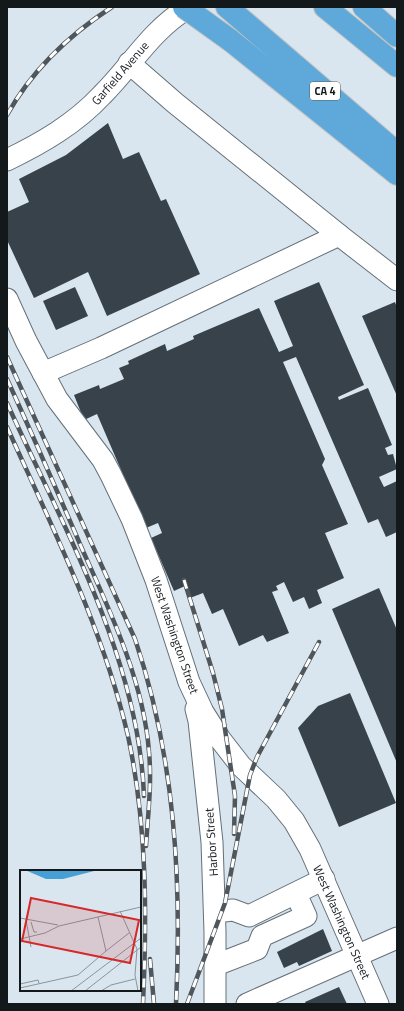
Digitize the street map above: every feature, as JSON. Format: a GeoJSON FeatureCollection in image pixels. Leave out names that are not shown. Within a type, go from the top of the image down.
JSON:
{"type":"FeatureCollection","features":[{"type":"Feature","properties":{"kind":"highway"},"geometry":{"type":"LineString","coordinates":[[184,7],[230,40],[397,174]]}},
{"type":"Feature","properties":{"kind":"highway","name":"CA 4"},"geometry":{"type":"LineString","coordinates":[[227,7],[254,28],[397,153]]}},
{"type":"Feature","properties":{"kind":"highway"},"geometry":{"type":"LineString","coordinates":[[325,7],[397,66]]}},
{"type":"Feature","properties":{"kind":"highway"},"geometry":{"type":"LineString","coordinates":[[364,7],[397,36]]}},
{"type":"Feature","properties":{"kind":"street","name":"Garfield Avenue"},"geometry":{"type":"LineString","coordinates":[[7,160],[62,130],[84,113],[103,94],[157,32],[189,7]]}},
{"type":"Feature","properties":{"kind":"street"},"geometry":{"type":"LineString","coordinates":[[129,63],[175,104],[397,280]]}},
{"type":"Feature","properties":{"kind":"street"},"geometry":{"type":"LineString","coordinates":[[43,373],[101,348],[339,235]]}},
{"type":"Feature","properties":{"kind":"street","name":"West Washington Street"},"geometry":{"type":"LineString","coordinates":[[7,299],[57,399],[103,460],[112,475],[132,519],[156,580],[189,682],[203,712],[220,739],[241,766],[276,799],[294,821],[310,849],[324,879],[378,1004]]}},
{"type":"Feature","properties":{"kind":"street","name":"Harbor Street"},"geometry":{"type":"LineString","coordinates":[[189,682],[199,721],[208,802],[215,912],[215,1004]]}},
{"type":"Feature","properties":{"kind":"street"},"geometry":{"type":"LineString","coordinates":[[215,912],[233,910],[249,916],[324,879]]}},
{"type":"Feature","properties":{"kind":"street"},"geometry":{"type":"LineString","coordinates":[[216,965],[257,949],[262,936],[306,916],[296,894]]}},
{"type":"Feature","properties":{"kind":"street"},"geometry":{"type":"LineString","coordinates":[[247,1004],[397,938]]}},
{"type":"Feature","properties":{"kind":"building"},"geometry":{"type":"Polygon","coordinates":[[[108,123],[123,159],[139,152],[161,201],[166,199],[200,274],[107,316],[88,272],[34,298],[7,240],[7,212],[29,202],[19,179],[66,155],[108,123]]]}},
{"type":"Feature","properties":{"kind":"building"},"geometry":{"type":"Polygon","coordinates":[[[319,282],[364,385],[338,397],[339,400],[368,388],[392,445],[385,448],[388,455],[393,454],[397,469],[379,477],[384,487],[397,481],[397,532],[386,537],[378,519],[368,523],[296,357],[283,362],[325,459],[322,465],[348,524],[325,533],[344,578],[317,590],[322,603],[309,609],[304,597],[293,602],[284,582],[276,586],[278,590],[272,592],[289,633],[267,642],[263,635],[239,646],[223,609],[212,614],[203,593],[190,598],[185,586],[174,591],[151,538],[162,533],[158,523],[146,528],[97,414],[84,420],[74,395],[99,385],[100,389],[124,379],[119,368],[129,364],[128,361],[165,344],[167,351],[194,339],[193,336],[259,308],[279,352],[293,346],[274,301],[319,282]]]}},
{"type":"Feature","properties":{"kind":"building"},"geometry":{"type":"Polygon","coordinates":[[[75,287],[88,316],[56,330],[43,301],[75,287]]]}},
{"type":"Feature","properties":{"kind":"building"},"geometry":{"type":"Polygon","coordinates":[[[395,302],[397,308],[397,396],[362,316],[395,302]]]}},
{"type":"Feature","properties":{"kind":"building"},"geometry":{"type":"Polygon","coordinates":[[[379,588],[397,630],[397,763],[332,609],[379,588]]]}},
{"type":"Feature","properties":{"kind":"building"},"geometry":{"type":"Polygon","coordinates":[[[350,693],[396,803],[339,827],[298,728],[318,706],[350,693]]]}},
{"type":"Feature","properties":{"kind":"building"},"geometry":{"type":"Polygon","coordinates":[[[323,929],[332,951],[299,966],[297,962],[284,968],[277,952],[323,929]]]}},
{"type":"Feature","properties":{"kind":"building"},"geometry":{"type":"Polygon","coordinates":[[[339,987],[347,1004],[306,1004],[305,1002],[339,987]]]}},
{"type":"Feature","properties":{"kind":"railway"},"geometry":{"type":"LineString","coordinates":[[7,115],[28,83],[40,68],[81,29],[112,7]]}},
{"type":"Feature","properties":{"kind":"railway"},"geometry":{"type":"LineString","coordinates":[[7,357],[135,639],[148,684],[159,729],[173,820],[178,912],[176,1004]]}},
{"type":"Feature","properties":{"kind":"railway"},"geometry":{"type":"LineString","coordinates":[[7,379],[115,624],[125,649],[141,700],[146,726],[150,764],[146,846]]}},
{"type":"Feature","properties":{"kind":"railway"},"geometry":{"type":"LineString","coordinates":[[7,403],[74,545],[95,594],[113,644],[128,694],[139,745],[144,796]]}},
{"type":"Feature","properties":{"kind":"railway"},"geometry":{"type":"LineString","coordinates":[[7,427],[91,617],[105,656],[128,736],[139,802],[144,870],[145,937],[143,1004]]}},
{"type":"Feature","properties":{"kind":"railway"},"geometry":{"type":"LineString","coordinates":[[184,580],[213,673],[222,709],[235,796],[234,834]]}},
{"type":"Feature","properties":{"kind":"railway"},"geometry":{"type":"LineString","coordinates":[[187,1004],[225,903],[250,775],[257,757],[319,642]]}},
{"type":"Feature","properties":{"kind":"railway"},"geometry":{"type":"LineString","coordinates":[[150,959],[154,1004]]}}]}
